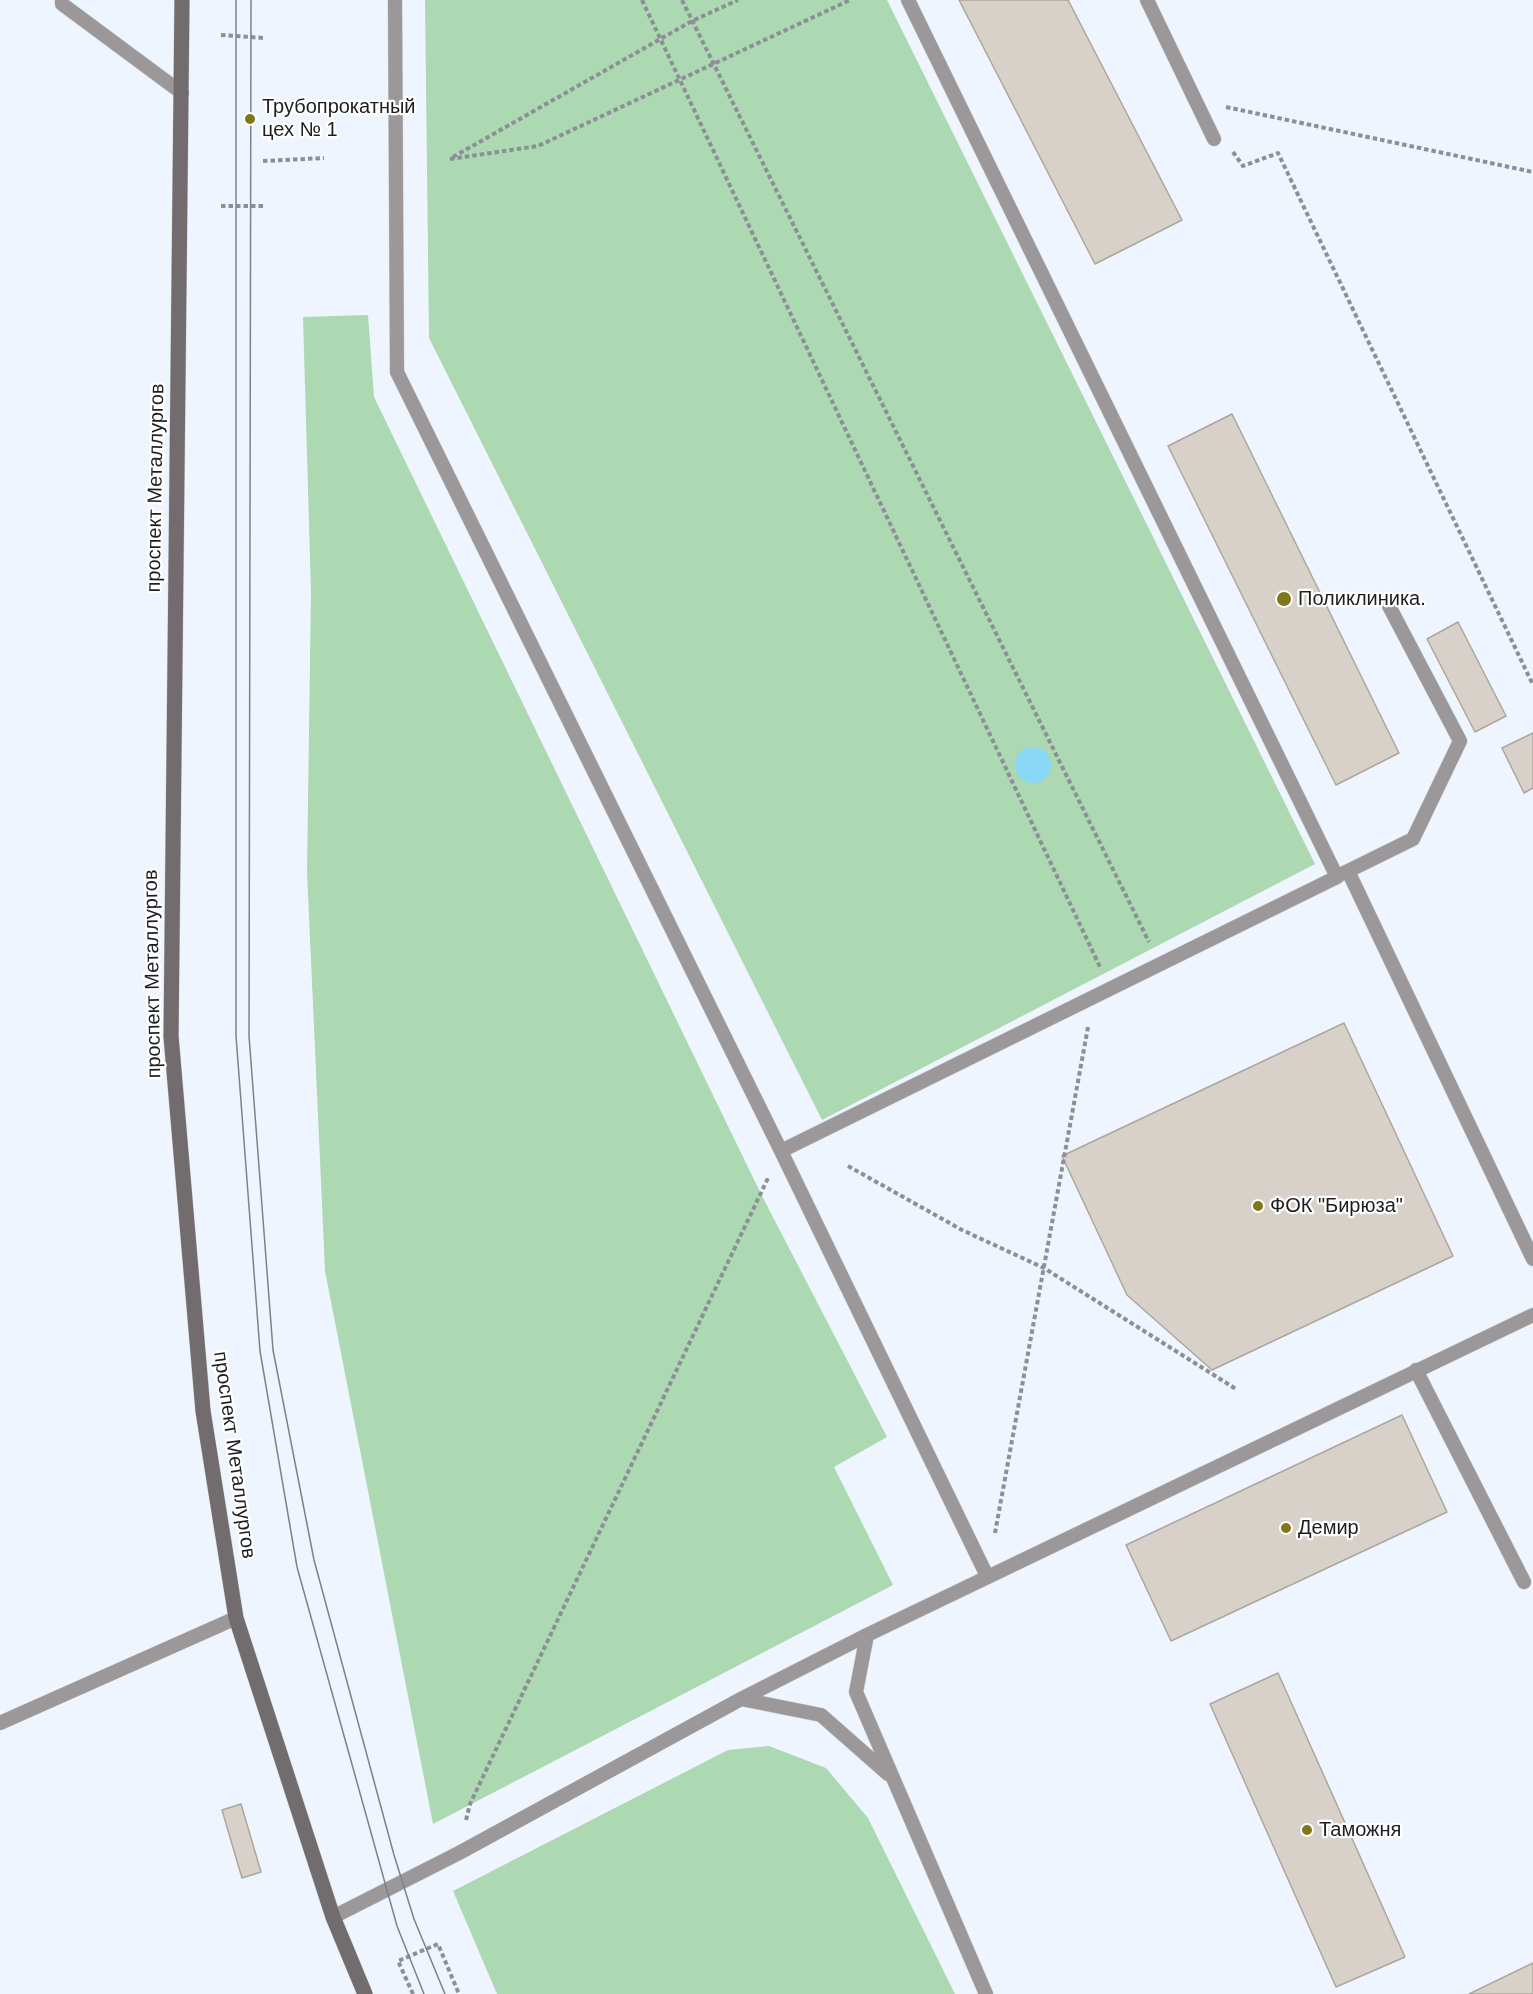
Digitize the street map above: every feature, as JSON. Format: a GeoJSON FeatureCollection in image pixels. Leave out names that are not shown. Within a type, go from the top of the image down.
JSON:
{"type":"FeatureCollection","features":[{"type":"Feature","properties":{"kind":"street","name":"проспект Металлургов"},"geometry":{"type":"LineString","coordinates":[[182,0],[171,1036],[203,1411],[236,1618],[333,1917],[365,1994]]}},
{"type":"Feature","properties":{"kind":"lane"},"geometry":{"type":"LineString","coordinates":[[62,0],[62,4],[182,93]]}},
{"type":"Feature","properties":{"kind":"lane"},"geometry":{"type":"LineString","coordinates":[[395,0],[397,372],[781,1151],[987,1576]]}},
{"type":"Feature","properties":{"kind":"lane"},"geometry":{"type":"LineString","coordinates":[[908,0],[1533,1259]]}},
{"type":"Feature","properties":{"kind":"lane"},"geometry":{"type":"LineString","coordinates":[[1147,0],[1214,139]]}},
{"type":"Feature","properties":{"kind":"lane"},"geometry":{"type":"LineString","coordinates":[[781,1151],[1413,839],[1460,741],[1389,606]]}},
{"type":"Feature","properties":{"kind":"lane"},"geometry":{"type":"LineString","coordinates":[[333,1917],[459,1853],[741,1700],[867,1635],[1533,1315]]}},
{"type":"Feature","properties":{"kind":"lane"},"geometry":{"type":"LineString","coordinates":[[1416,1370],[1524,1582]]}},
{"type":"Feature","properties":{"kind":"lane"},"geometry":{"type":"LineString","coordinates":[[0,1723],[236,1618]]}},
{"type":"Feature","properties":{"kind":"lane"},"geometry":{"type":"LineString","coordinates":[[867,1635],[856,1692],[986,1994]]}},
{"type":"Feature","properties":{"kind":"lane"},"geometry":{"type":"LineString","coordinates":[[741,1700],[821,1714],[892,1778]]}},
{"type":"Feature","properties":{"kind":"path"},"geometry":{"type":"LineString","coordinates":[[642,0],[1100,967],[987,1576]]}},
{"type":"Feature","properties":{"kind":"path"},"geometry":{"type":"LineString","coordinates":[[682,0],[1149,943]]}},
{"type":"Feature","properties":{"kind":"path"},"geometry":{"type":"LineString","coordinates":[[738,0],[692,21],[450,159],[538,146],[850,0]]}},
{"type":"Feature","properties":{"kind":"path"},"geometry":{"type":"LineString","coordinates":[[221,35],[264,38]]}},
{"type":"Feature","properties":{"kind":"path"},"geometry":{"type":"LineString","coordinates":[[1196,101],[1533,172]]}},
{"type":"Feature","properties":{"kind":"path"},"geometry":{"type":"LineString","coordinates":[[1230,148],[1243,166],[1278,153],[1533,685]]}},
{"type":"Feature","properties":{"kind":"path"},"geometry":{"type":"LineString","coordinates":[[264,160],[324,158]]}},
{"type":"Feature","properties":{"kind":"path"},"geometry":{"type":"LineString","coordinates":[[221,206],[263,206]]}},
{"type":"Feature","properties":{"kind":"path"},"geometry":{"type":"LineString","coordinates":[[459,1853],[470,1804],[781,1151]]}},
{"type":"Feature","properties":{"kind":"path"},"geometry":{"type":"LineString","coordinates":[[848,1166],[962,1230],[1044,1268],[1236,1389]]}},
{"type":"Feature","properties":{"kind":"path"},"geometry":{"type":"LineString","coordinates":[[413,1994],[398,1961],[438,1944],[459,1994]]}},
{"type":"Feature","properties":{"kind":"green space"},"geometry":{"type":"Polygon","coordinates":[[[425,0],[887,0],[1315,864],[822,1120],[429,338],[425,0]]]}},
{"type":"Feature","properties":{"kind":"green space"},"geometry":{"type":"Polygon","coordinates":[[[368,315],[374,397],[761,1194],[887,1437],[834,1467],[893,1585],[433,1824],[325,1271],[307,872],[311,592],[303,317],[368,315]]]}},
{"type":"Feature","properties":{"kind":"green space"},"geometry":{"type":"Polygon","coordinates":[[[769,1746],[826,1768],[868,1818],[955,1994],[497,1994],[453,1891],[728,1750],[769,1746]]]}},
{"type":"Feature","properties":{"kind":"water"},"geometry":{"type":"Polygon","coordinates":[[[1033,747],[1046,752],[1051,765],[1046,778],[1033,783],[1020,778],[1015,765],[1020,752],[1033,747]]]}},
{"type":"Feature","properties":{"kind":"building"},"geometry":{"type":"Polygon","coordinates":[[[959,0],[1068,0],[1182,220],[1095,264],[959,0]]]}},
{"type":"Feature","properties":{"kind":"building","name":"Поликлиника."},"geometry":{"type":"Polygon","coordinates":[[[1232,414],[1399,753],[1336,785],[1168,446],[1232,414]]]}},
{"type":"Feature","properties":{"kind":"building"},"geometry":{"type":"Polygon","coordinates":[[[1458,622],[1506,716],[1475,732],[1427,639],[1458,622]]]}},
{"type":"Feature","properties":{"kind":"building"},"geometry":{"type":"Polygon","coordinates":[[[1533,733],[1533,788],[1524,793],[1502,748],[1533,733]]]}},
{"type":"Feature","properties":{"kind":"building","name":"ФОК \"Бирюза\""},"geometry":{"type":"Polygon","coordinates":[[[1344,1023],[1453,1256],[1212,1370],[1127,1295],[1062,1156],[1344,1023]]]}},
{"type":"Feature","properties":{"kind":"building","name":"Демир"},"geometry":{"type":"Polygon","coordinates":[[[1402,1415],[1447,1512],[1171,1641],[1126,1545],[1402,1415]]]}},
{"type":"Feature","properties":{"kind":"building","name":"Таможня"},"geometry":{"type":"Polygon","coordinates":[[[1278,1673],[1405,1957],[1336,1987],[1210,1704],[1278,1673]]]}},
{"type":"Feature","properties":{"kind":"building"},"geometry":{"type":"Polygon","coordinates":[[[241,1804],[261,1872],[242,1878],[222,1810],[241,1804]]]}},
{"type":"Feature","properties":{"kind":"building"},"geometry":{"type":"Polygon","coordinates":[[[1533,1963],[1533,1994],[1469,1994],[1533,1963]]]}},
{"type":"Feature","properties":{"kind":"tram line"},"geometry":{"type":"LineString","coordinates":[[236,0],[236,1036],[260,1351],[297,1567],[397,1926],[424,1994]]}},
{"type":"Feature","properties":{"kind":"tram line"},"geometry":{"type":"LineString","coordinates":[[251,0],[249,1036],[273,1350],[314,1560],[394,1855],[414,1919],[445,1994]]}},
{"type":"Feature","properties":{"kind":"place","name":"Трубопрокатный цех № 1"},"geometry":{"type":"Point","coordinates":[250,119]}},
{"type":"Feature","properties":{"kind":"place","name":"Поликлиника."},"geometry":{"type":"Point","coordinates":[1284,599]}},
{"type":"Feature","properties":{"kind":"place","name":"ФОК \"Бирюза\""},"geometry":{"type":"Point","coordinates":[1258,1206]}},
{"type":"Feature","properties":{"kind":"place","name":"Демир"},"geometry":{"type":"Point","coordinates":[1286,1528]}},
{"type":"Feature","properties":{"kind":"place","name":"Таможня"},"geometry":{"type":"Point","coordinates":[1307,1830]}}]}
